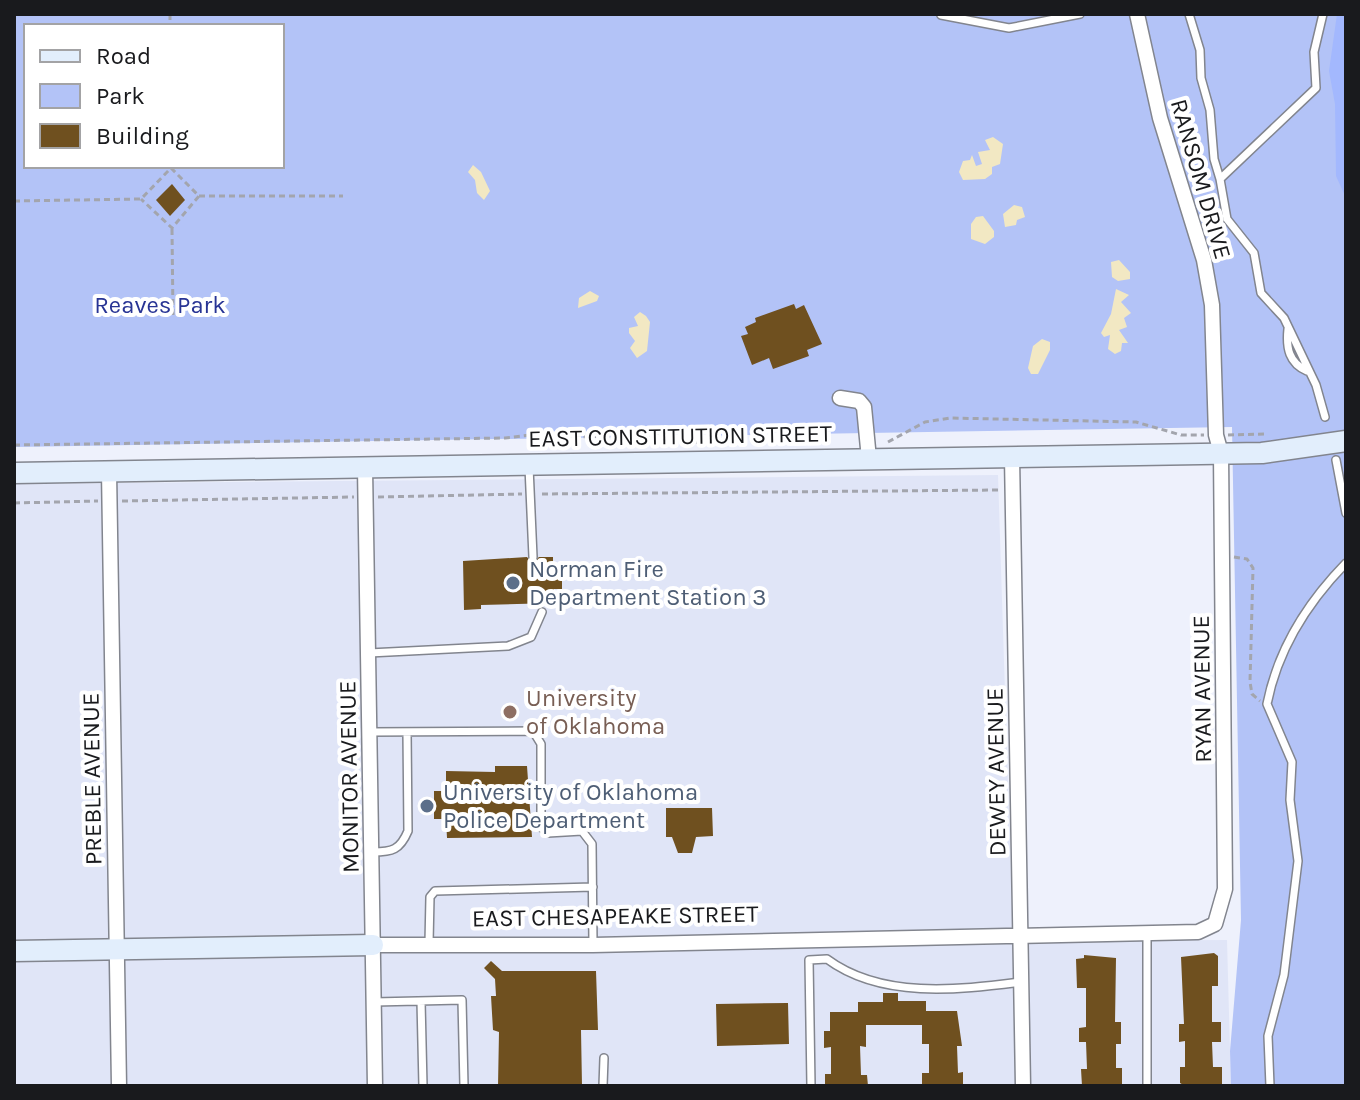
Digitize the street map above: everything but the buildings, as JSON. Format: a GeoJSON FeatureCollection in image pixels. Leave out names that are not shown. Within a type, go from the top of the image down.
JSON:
{"type":"FeatureCollection","features":[{"type":"Feature","properties":{"kind":"main road","name":"EAST CONSTITUTION STREET"},"geometry":{"type":"LineString","coordinates":[[14,473],[529,465],[869,451],[1012,457],[1219,444],[1290,451],[1346,441]]}},
{"type":"Feature","properties":{"kind":"main road","name":"EAST CHESAPEAKE STREET"},"geometry":{"type":"LineString","coordinates":[[14,951],[373,945]]}},
{"type":"Feature","properties":{"kind":"street","name":"RANSOM DRIVE"},"geometry":{"type":"LineString","coordinates":[[1137,14],[1160,118],[1204,260],[1212,305],[1219,444]]}},
{"type":"Feature","properties":{"kind":"street"},"geometry":{"type":"LineString","coordinates":[[840,398],[859,401],[864,407],[869,451]]}},
{"type":"Feature","properties":{"kind":"street","name":"RYAN AVENUE"},"geometry":{"type":"LineString","coordinates":[[1215,924],[1225,889],[1219,444]]}},
{"type":"Feature","properties":{"kind":"street","name":"DEWEY AVENUE"},"geometry":{"type":"LineString","coordinates":[[1012,457],[1023,1086]]}},
{"type":"Feature","properties":{"kind":"street","name":"MONITOR AVENUE"},"geometry":{"type":"LineString","coordinates":[[365,468],[375,1086]]}},
{"type":"Feature","properties":{"kind":"street","name":"PREBLE AVENUE"},"geometry":{"type":"LineString","coordinates":[[109,471],[119,1086]]}},
{"type":"Feature","properties":{"kind":"street","name":"EAST CHESAPEAKE STREET"},"geometry":{"type":"LineString","coordinates":[[373,945],[593,945],[1198,932],[1215,924]]}},
{"type":"Feature","properties":{"kind":"lane"},"geometry":{"type":"LineString","coordinates":[[941,15],[1009,28],[1080,14]]}},
{"type":"Feature","properties":{"kind":"lane"},"geometry":{"type":"LineString","coordinates":[[1189,14],[1200,50],[1201,78],[1210,110],[1214,159],[1230,226],[1254,253],[1261,293],[1288,327],[1325,417]]}},
{"type":"Feature","properties":{"kind":"lane"},"geometry":{"type":"LineString","coordinates":[[1220,179],[1316,88],[1314,52],[1323,14]]}},
{"type":"Feature","properties":{"kind":"lane"},"geometry":{"type":"LineString","coordinates":[[1336,460],[1346,511]]}},
{"type":"Feature","properties":{"kind":"lane"},"geometry":{"type":"LineString","coordinates":[[529,465],[533,557]]}},
{"type":"Feature","properties":{"kind":"lane"},"geometry":{"type":"LineString","coordinates":[[1270,1086],[1268,1036],[1286,963],[1298,861],[1290,800],[1292,762],[1267,704],[1281,656],[1294,629],[1332,576],[1346,563]]}},
{"type":"Feature","properties":{"kind":"lane"},"geometry":{"type":"LineString","coordinates":[[369,653],[508,646],[531,637],[542,612]]}},
{"type":"Feature","properties":{"kind":"lane"},"geometry":{"type":"LineString","coordinates":[[370,732],[533,731],[541,744],[541,827],[548,833],[582,831],[588,834],[592,844],[593,945]]}},
{"type":"Feature","properties":{"kind":"lane"},"geometry":{"type":"LineString","coordinates":[[373,852],[392,852],[403,844],[408,831],[407,732]]}},
{"type":"Feature","properties":{"kind":"lane"},"geometry":{"type":"LineString","coordinates":[[429,943],[430,897],[435,891],[593,887]]}},
{"type":"Feature","properties":{"kind":"lane"},"geometry":{"type":"LineString","coordinates":[[1147,933],[1147,1086]]}},
{"type":"Feature","properties":{"kind":"lane"},"geometry":{"type":"LineString","coordinates":[[816,939],[817,959]]}},
{"type":"Feature","properties":{"kind":"lane"},"geometry":{"type":"LineString","coordinates":[[811,1086],[809,960],[827,959],[844,971],[890,985],[985,987],[1021,982]]}},
{"type":"Feature","properties":{"kind":"lane"},"geometry":{"type":"LineString","coordinates":[[374,1002],[462,1000],[464,1086]]}},
{"type":"Feature","properties":{"kind":"lane"},"geometry":{"type":"LineString","coordinates":[[421,1001],[423,1086]]}},
{"type":"Feature","properties":{"kind":"lane"},"geometry":{"type":"LineString","coordinates":[[603,1086],[604,1058]]}},
{"type":"Feature","properties":{"kind":"path"},"geometry":{"type":"LineString","coordinates":[[141,199],[170,168]]}},
{"type":"Feature","properties":{"kind":"path"},"geometry":{"type":"LineString","coordinates":[[172,168],[199,196],[343,196]]}},
{"type":"Feature","properties":{"kind":"path"},"geometry":{"type":"LineString","coordinates":[[173,317],[172,228],[199,196]]}},
{"type":"Feature","properties":{"kind":"path"},"geometry":{"type":"LineString","coordinates":[[14,201],[141,199],[172,228]]}},
{"type":"Feature","properties":{"kind":"path"},"geometry":{"type":"LineString","coordinates":[[869,451],[925,422],[950,418],[1136,422],[1219,444],[1276,434]]}},
{"type":"Feature","properties":{"kind":"path"},"geometry":{"type":"LineString","coordinates":[[14,445],[505,438],[546,433],[570,437],[667,435],[709,444]]}},
{"type":"Feature","properties":{"kind":"path"},"geometry":{"type":"LineString","coordinates":[[14,503],[1013,489]]}},
{"type":"Feature","properties":{"kind":"path"},"geometry":{"type":"LineString","coordinates":[[1222,557],[1243,558],[1253,568],[1251,691],[1267,704]]}},
{"type":"Feature","properties":{"kind":"shaded area"},"geometry":{"type":"Polygon","coordinates":[[[1337,14],[1346,14],[1346,198],[1336,176],[1335,104],[1329,71],[1337,14]]]}},
{"type":"Feature","properties":{"kind":"shaded area","name":"University of Oklahoma"},"geometry":{"type":"Polygon","coordinates":[[[998,475],[1013,941],[1227,940],[1231,1086],[14,1086],[14,484],[998,475]]]}},
{"type":"Feature","properties":{"kind":"green space","name":"Reaves Park"},"geometry":{"type":"Polygon","coordinates":[[[14,14],[1346,14],[1346,1086],[1231,1086],[1230,1051],[1241,920],[1232,427],[14,447],[14,14]]]}},
{"type":"Feature","properties":{"kind":"sand"},"geometry":{"type":"Polygon","coordinates":[[[993,137],[1003,144],[1000,164],[992,167],[992,174],[985,179],[963,180],[959,172],[963,161],[970,160],[972,155],[976,166],[982,164],[978,152],[990,150],[985,140],[993,137]]]}},
{"type":"Feature","properties":{"kind":"sand"},"geometry":{"type":"Polygon","coordinates":[[[473,165],[481,172],[490,191],[484,200],[477,193],[475,180],[468,172],[473,165]]]}},
{"type":"Feature","properties":{"kind":"sand"},"geometry":{"type":"Polygon","coordinates":[[[1014,205],[1022,207],[1025,217],[1017,220],[1016,225],[1005,227],[1003,214],[1014,205]]]}},
{"type":"Feature","properties":{"kind":"sand"},"geometry":{"type":"Polygon","coordinates":[[[983,216],[994,231],[994,237],[985,244],[971,239],[971,224],[976,217],[983,216]]]}},
{"type":"Feature","properties":{"kind":"sand"},"geometry":{"type":"Polygon","coordinates":[[[1119,260],[1130,272],[1130,279],[1118,281],[1112,277],[1111,262],[1119,260]]]}},
{"type":"Feature","properties":{"kind":"sand"},"geometry":{"type":"Polygon","coordinates":[[[1116,289],[1129,295],[1121,302],[1131,313],[1124,318],[1127,327],[1119,330],[1128,343],[1122,343],[1121,351],[1115,354],[1108,349],[1110,335],[1104,337],[1101,333],[1111,314],[1116,289]]]}},
{"type":"Feature","properties":{"kind":"sand"},"geometry":{"type":"Polygon","coordinates":[[[590,291],[599,296],[597,301],[578,308],[579,298],[590,291]]]}},
{"type":"Feature","properties":{"kind":"sand"},"geometry":{"type":"Polygon","coordinates":[[[640,312],[650,322],[647,351],[637,358],[630,348],[635,341],[629,328],[638,326],[634,317],[640,312]]]}},
{"type":"Feature","properties":{"kind":"sand"},"geometry":{"type":"Polygon","coordinates":[[[1042,339],[1050,342],[1050,350],[1038,374],[1031,374],[1028,368],[1033,346],[1042,339]]]}},
{"type":"Feature","properties":{"kind":"place","name":"Norman Fire Department Station 3"},"geometry":{"type":"Point","coordinates":[513,583]}},
{"type":"Feature","properties":{"kind":"place","name":"University of Oklahoma"},"geometry":{"type":"Point","coordinates":[510,712]}},
{"type":"Feature","properties":{"kind":"place","name":"University of Oklahoma Police Department"},"geometry":{"type":"Point","coordinates":[427,806]}}]}
